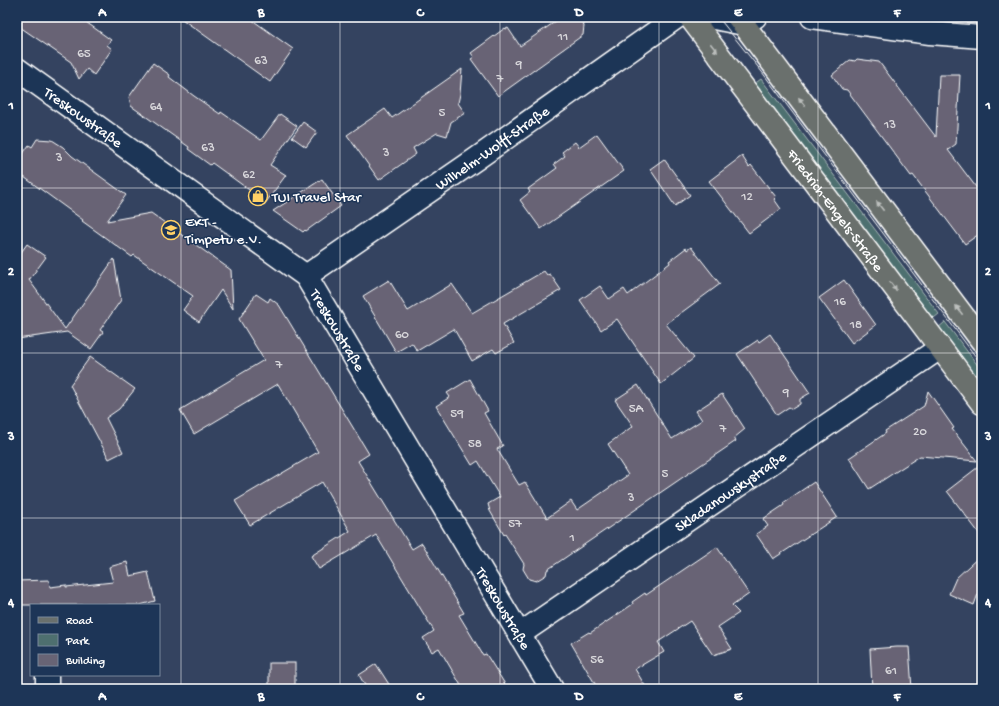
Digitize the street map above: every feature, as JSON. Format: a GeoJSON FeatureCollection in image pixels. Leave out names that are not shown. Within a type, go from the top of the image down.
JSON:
{"type":"FeatureCollection","features":[{"type":"Feature","properties":{"kind":"main road","name":"Friedrich-Engels-Straße"},"geometry":{"type":"LineString","coordinates":[[690,17],[982,403]]}},
{"type":"Feature","properties":{"kind":"main road"},"geometry":{"type":"LineString","coordinates":[[746,19],[982,341]]}},
{"type":"Feature","properties":{"kind":"street","name":"Wilhelm-Wolff-Straße"},"geometry":{"type":"LineString","coordinates":[[306,276],[677,17]]}},
{"type":"Feature","properties":{"kind":"street"},"geometry":{"type":"LineString","coordinates":[[709,17],[746,19]]}},
{"type":"Feature","properties":{"kind":"street"},"geometry":{"type":"LineString","coordinates":[[812,17],[932,25],[982,37]]}},
{"type":"Feature","properties":{"kind":"street","name":"Treskowstraße"},"geometry":{"type":"LineString","coordinates":[[17,69],[306,276],[552,689]]}},
{"type":"Feature","properties":{"kind":"street","name":"Skladanowskystraße"},"geometry":{"type":"LineString","coordinates":[[520,634],[940,348]]}},
{"type":"Feature","properties":{"kind":"street"},"geometry":{"type":"LineString","coordinates":[[47,676],[47,689]]}},
{"type":"Feature","properties":{"kind":"green space"},"geometry":{"type":"Polygon","coordinates":[[[761,79],[939,314],[930,321],[753,85],[761,79]]]}},
{"type":"Feature","properties":{"kind":"green space"},"geometry":{"type":"Polygon","coordinates":[[[945,322],[982,371],[982,388],[937,329],[945,322]]]}},
{"type":"Feature","properties":{"kind":"building"},"geometry":{"type":"Polygon","coordinates":[[[17,17],[79,17],[111,40],[107,45],[112,49],[94,75],[87,69],[79,79],[71,62],[17,25],[17,17]]]}},
{"type":"Feature","properties":{"kind":"building"},"geometry":{"type":"Polygon","coordinates":[[[179,17],[248,17],[293,49],[270,82],[179,17]]]}},
{"type":"Feature","properties":{"kind":"building"},"geometry":{"type":"Polygon","coordinates":[[[562,17],[578,17],[584,26],[583,35],[498,96],[471,59],[474,57],[471,53],[505,28],[508,28],[520,46],[562,17]]]}},
{"type":"Feature","properties":{"kind":"building"},"geometry":{"type":"Polygon","coordinates":[[[857,59],[879,62],[936,137],[939,75],[960,75],[956,144],[948,150],[982,195],[982,232],[965,244],[913,175],[911,176],[847,90],[842,89],[832,75],[850,60],[855,61],[857,59]]]}},
{"type":"Feature","properties":{"kind":"building"},"geometry":{"type":"Polygon","coordinates":[[[153,63],[170,75],[169,77],[194,96],[220,114],[221,112],[261,140],[280,114],[297,126],[270,165],[286,175],[264,205],[250,195],[252,192],[212,163],[210,165],[188,149],[189,147],[131,106],[129,97],[153,63]]]}},
{"type":"Feature","properties":{"kind":"building"},"geometry":{"type":"Polygon","coordinates":[[[462,69],[458,103],[465,113],[451,122],[447,136],[437,133],[413,148],[416,154],[379,180],[347,135],[385,109],[392,118],[462,69]]]}},
{"type":"Feature","properties":{"kind":"building"},"geometry":{"type":"Polygon","coordinates":[[[303,122],[317,132],[306,147],[292,137],[303,122]]]}},
{"type":"Feature","properties":{"kind":"building"},"geometry":{"type":"Polygon","coordinates":[[[597,134],[624,171],[541,229],[520,200],[530,192],[528,189],[557,168],[554,164],[565,156],[562,152],[575,142],[579,147],[597,134]]]}},
{"type":"Feature","properties":{"kind":"building"},"geometry":{"type":"Polygon","coordinates":[[[37,139],[52,140],[126,195],[107,221],[151,213],[231,270],[233,309],[221,290],[199,322],[183,310],[193,296],[134,255],[132,257],[17,172],[17,162],[29,145],[32,147],[37,139]]]}},
{"type":"Feature","properties":{"kind":"building"},"geometry":{"type":"Polygon","coordinates":[[[742,156],[749,167],[751,165],[776,197],[774,199],[781,209],[749,233],[709,181],[742,156]]]}},
{"type":"Feature","properties":{"kind":"building"},"geometry":{"type":"Polygon","coordinates":[[[664,159],[690,195],[675,206],[650,169],[664,159]]]}},
{"type":"Feature","properties":{"kind":"building"},"geometry":{"type":"Polygon","coordinates":[[[322,179],[341,206],[306,231],[305,230],[303,232],[273,211],[322,179]]]}},
{"type":"Feature","properties":{"kind":"building"},"geometry":{"type":"Polygon","coordinates":[[[27,244],[46,257],[29,280],[65,329],[114,259],[121,300],[100,330],[103,332],[91,349],[67,332],[17,339],[17,258],[27,244]]]}},
{"type":"Feature","properties":{"kind":"building"},"geometry":{"type":"Polygon","coordinates":[[[691,247],[720,284],[666,324],[694,358],[661,384],[617,319],[601,330],[580,300],[600,286],[609,299],[624,289],[628,295],[670,263],[669,261],[686,248],[687,250],[691,247]]]}},
{"type":"Feature","properties":{"kind":"building"},"geometry":{"type":"Polygon","coordinates":[[[544,271],[547,275],[550,274],[561,290],[503,324],[514,343],[496,353],[493,349],[472,361],[454,329],[417,351],[412,343],[396,352],[363,296],[389,280],[408,311],[452,284],[472,313],[544,271]]]}},
{"type":"Feature","properties":{"kind":"building"},"geometry":{"type":"Polygon","coordinates":[[[844,280],[876,325],[852,343],[819,298],[844,280]]]}},
{"type":"Feature","properties":{"kind":"building"},"geometry":{"type":"Polygon","coordinates":[[[256,294],[268,302],[270,298],[279,305],[369,454],[358,461],[412,549],[422,543],[464,613],[459,615],[483,655],[486,654],[508,689],[463,689],[439,648],[432,652],[423,638],[434,631],[376,535],[319,569],[311,556],[350,531],[322,482],[250,525],[235,501],[318,452],[278,384],[194,434],[180,410],[264,360],[239,319],[256,294]]]}},
{"type":"Feature","properties":{"kind":"building"},"geometry":{"type":"Polygon","coordinates":[[[770,334],[810,393],[800,399],[800,404],[792,409],[789,407],[777,415],[737,354],[770,334]]]}},
{"type":"Feature","properties":{"kind":"building"},"geometry":{"type":"Polygon","coordinates":[[[90,357],[135,389],[119,409],[106,418],[123,452],[109,459],[70,385],[90,357]]]}},
{"type":"Feature","properties":{"kind":"building"},"geometry":{"type":"Polygon","coordinates":[[[470,379],[488,411],[484,413],[503,446],[497,449],[519,485],[525,482],[547,518],[571,501],[577,510],[628,475],[608,444],[633,426],[615,400],[638,385],[672,439],[702,420],[696,411],[722,394],[745,429],[734,438],[736,441],[547,570],[546,575],[536,581],[529,579],[523,569],[524,564],[490,511],[488,504],[500,497],[478,461],[472,465],[436,406],[450,397],[447,393],[470,379]]]}},
{"type":"Feature","properties":{"kind":"building"},"geometry":{"type":"Polygon","coordinates":[[[928,391],[954,428],[952,429],[977,461],[920,456],[869,489],[849,458],[886,433],[885,431],[924,406],[928,391]]]}},
{"type":"Feature","properties":{"kind":"building"},"geometry":{"type":"Polygon","coordinates":[[[982,464],[982,537],[947,491],[982,464]]]}},
{"type":"Feature","properties":{"kind":"building"},"geometry":{"type":"Polygon","coordinates":[[[814,482],[837,517],[773,559],[756,534],[768,526],[763,519],[784,505],[783,503],[814,482]]]}},
{"type":"Feature","properties":{"kind":"building"},"geometry":{"type":"Polygon","coordinates":[[[717,547],[749,594],[732,606],[739,613],[718,627],[732,649],[713,655],[690,621],[658,642],[664,652],[635,669],[647,689],[598,689],[571,643],[589,632],[590,633],[633,604],[632,602],[645,593],[646,595],[717,547]]]}},
{"type":"Feature","properties":{"kind":"building"},"geometry":{"type":"Polygon","coordinates":[[[982,554],[982,591],[978,594],[974,605],[949,594],[956,578],[982,554]]]}},
{"type":"Feature","properties":{"kind":"building"},"geometry":{"type":"Polygon","coordinates":[[[127,562],[130,576],[148,572],[155,601],[144,604],[17,605],[17,581],[49,580],[50,587],[66,585],[66,587],[113,582],[109,567],[127,562]]]}},
{"type":"Feature","properties":{"kind":"building"},"geometry":{"type":"Polygon","coordinates":[[[909,647],[912,689],[872,689],[870,649],[909,647]]]}},
{"type":"Feature","properties":{"kind":"building"},"geometry":{"type":"Polygon","coordinates":[[[269,663],[295,663],[295,689],[269,689],[269,663]]]}},
{"type":"Feature","properties":{"kind":"building"},"geometry":{"type":"Polygon","coordinates":[[[376,664],[392,689],[367,689],[359,675],[376,664]]]}},
{"type":"Feature","properties":{"kind":"tram line"},"geometry":{"type":"LineString","coordinates":[[718,17],[762,72],[982,365]]}},
{"type":"Feature","properties":{"kind":"place","name":"TUI Travel Star"},"geometry":{"type":"Point","coordinates":[258,196]}},
{"type":"Feature","properties":{"kind":"place","name":"EKT - Timpetu e.V."},"geometry":{"type":"Point","coordinates":[171,230]}}]}
